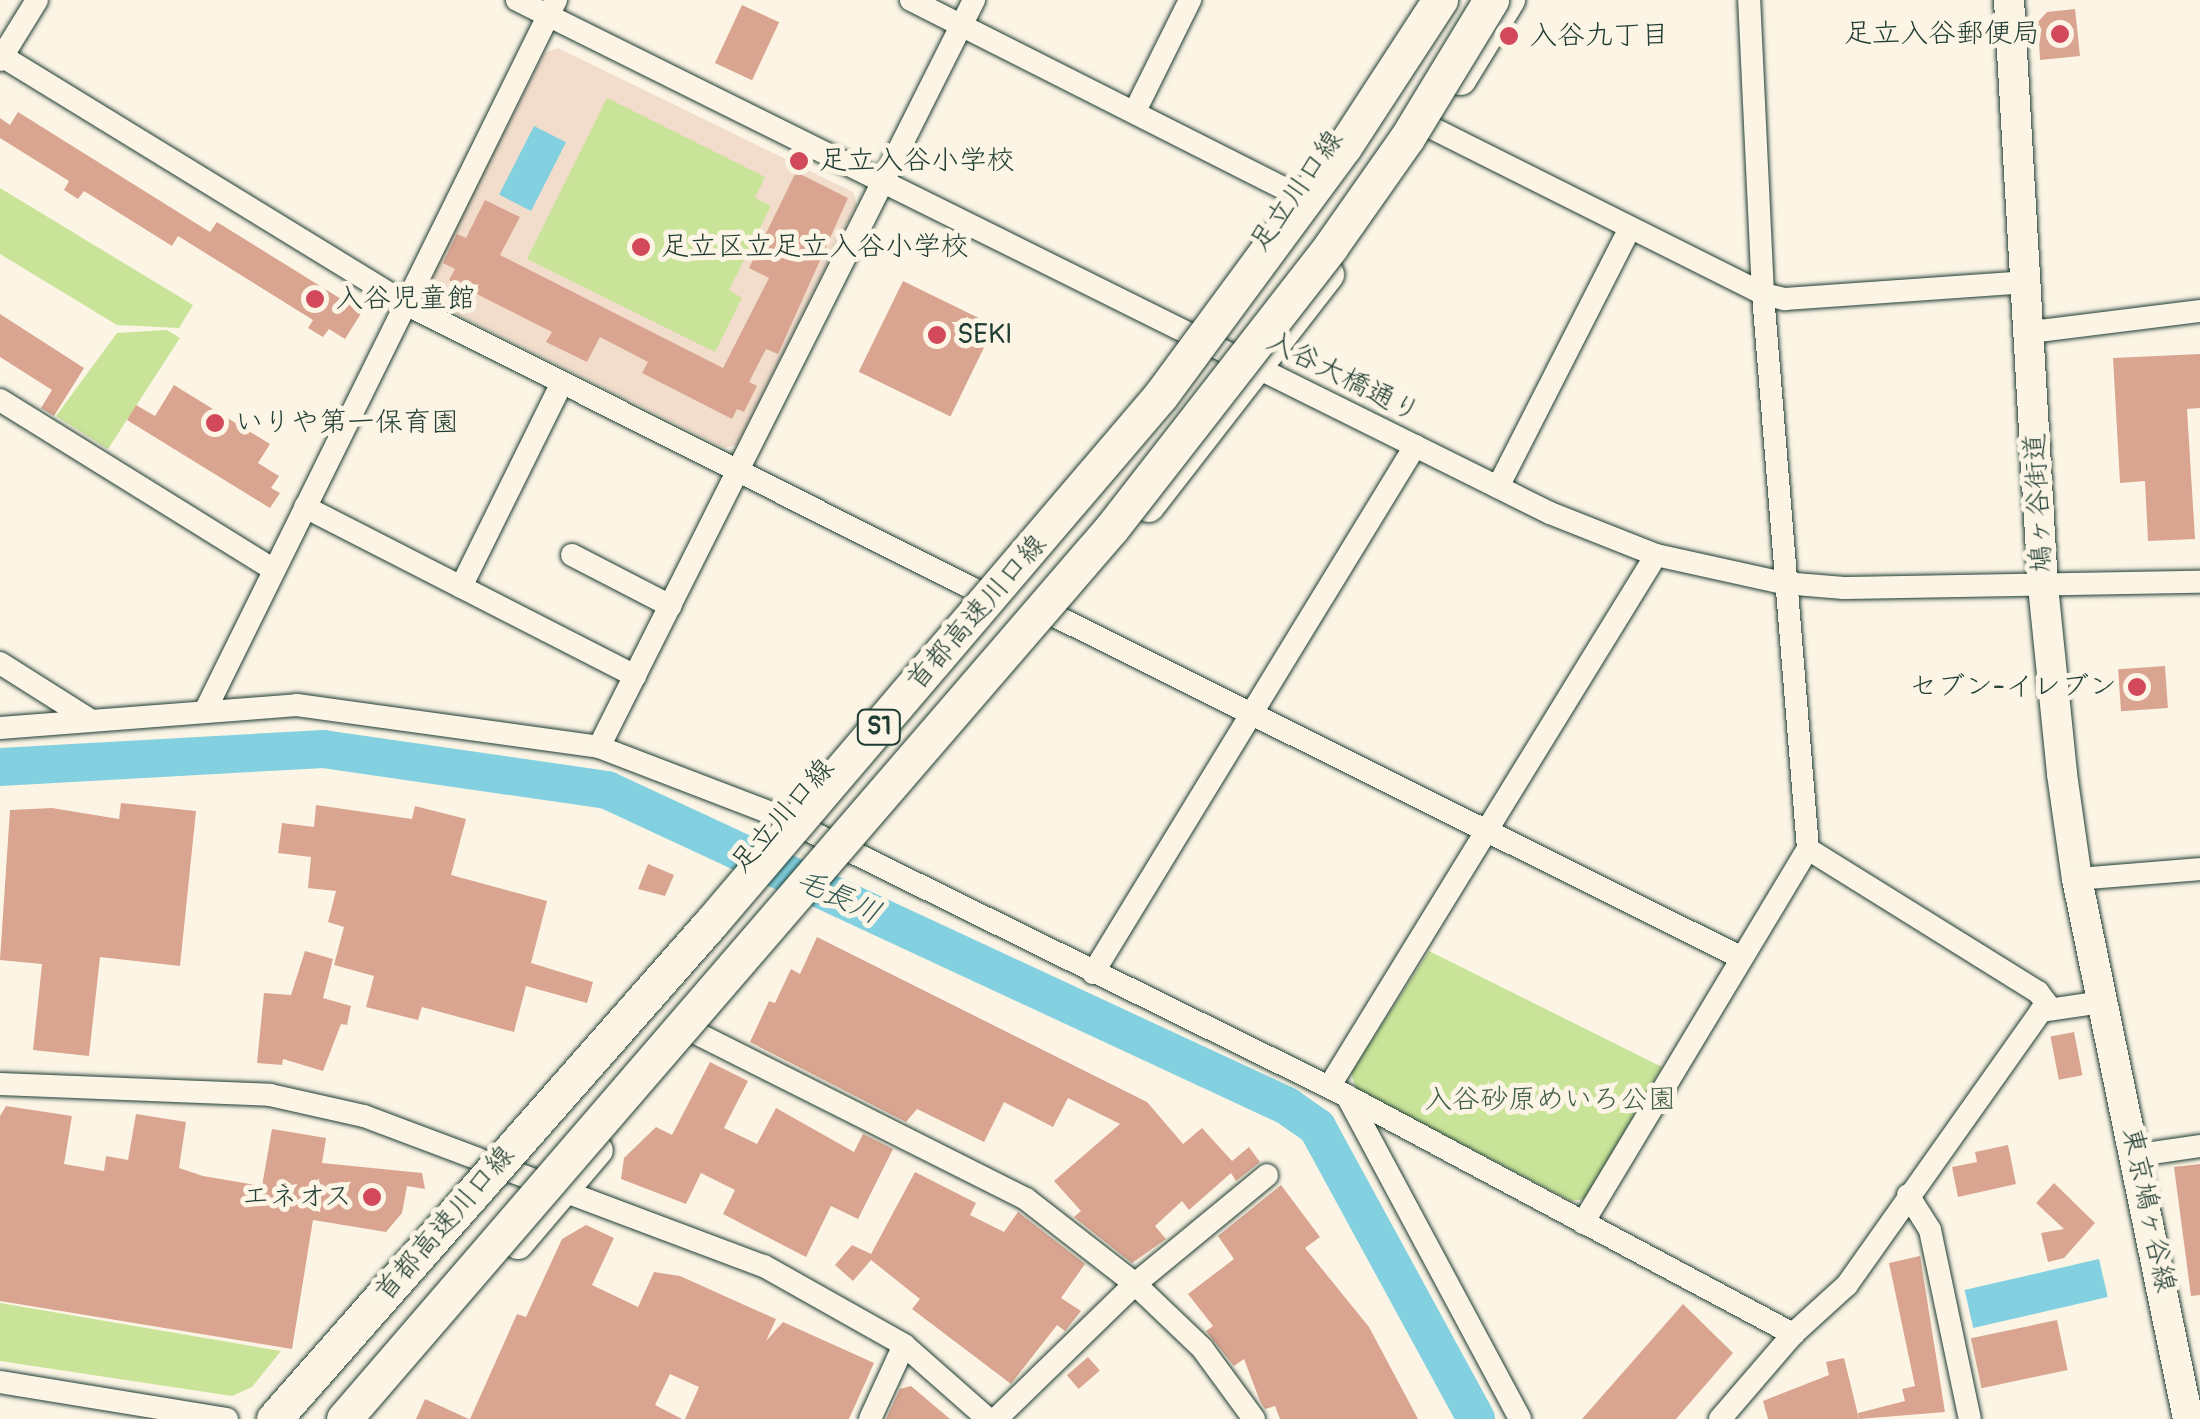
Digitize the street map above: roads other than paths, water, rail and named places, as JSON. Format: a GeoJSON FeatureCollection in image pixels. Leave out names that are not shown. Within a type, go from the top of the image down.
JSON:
{"type":"FeatureCollection","features":[{"type":"Feature","properties":{"kind":"highway","name":"首都高速川口線"},"geometry":{"type":"LineString","coordinates":[[274,1419],[710,924],[1160,395],[1344,148],[1440,0]]}},
{"type":"Feature","properties":{"kind":"highway"},"geometry":{"type":"LineString","coordinates":[[972,694],[1274,298],[1392,130],[1471,0]]}},
{"type":"Feature","properties":{"kind":"highway","name":"首都高速川口線"},"geometry":{"type":"LineString","coordinates":[[344,1419],[972,694],[1231,380],[1408,138],[1491,0]]}},
{"type":"Feature","properties":{"kind":"highway"},"geometry":{"type":"LineString","coordinates":[[304,1419],[569,1104],[710,924]]}},
{"type":"Feature","properties":{"kind":"main road","name":"足立川口線"},"geometry":{"type":"LineString","coordinates":[[259,1419],[979,592],[1191,335],[1296,194],[1423,0]]}},
{"type":"Feature","properties":{"kind":"main road"},"geometry":{"type":"LineString","coordinates":[[364,1419],[564,1192],[696,1033],[1056,617],[1260,368],[1430,127],[1510,0]]}},
{"type":"Feature","properties":{"kind":"main road","name":"鳩ヶ谷街道"},"geometry":{"type":"LineString","coordinates":[[2009,0],[2043,586],[2077,879],[2102,1002]]}},
{"type":"Feature","properties":{"kind":"main road","name":"東京鳩ヶ谷線"},"geometry":{"type":"LineString","coordinates":[[2102,1002],[2138,1155],[2188,1419]]}},
{"type":"Feature","properties":{"kind":"street"},"geometry":{"type":"LineString","coordinates":[[37,0],[1,57],[404,304],[979,592]]}},
{"type":"Feature","properties":{"kind":"street","name":"入谷大橋通り"},"geometry":{"type":"LineString","coordinates":[[517,0],[552,8],[883,183],[1498,487],[1656,555],[1783,582],[2043,586],[2200,582]]}},
{"type":"Feature","properties":{"kind":"street"},"geometry":{"type":"LineString","coordinates":[[911,0],[1136,110],[1296,194]]}},
{"type":"Feature","properties":{"kind":"street"},"geometry":{"type":"LineString","coordinates":[[599,747],[974,0]]}},
{"type":"Feature","properties":{"kind":"street"},"geometry":{"type":"LineString","coordinates":[[1136,110],[1190,0]]}},
{"type":"Feature","properties":{"kind":"street"},"geometry":{"type":"LineString","coordinates":[[1583,1223],[1808,849],[1762,294],[1750,0]]}},
{"type":"Feature","properties":{"kind":"street"},"geometry":{"type":"LineString","coordinates":[[204,711],[552,8]]}},
{"type":"Feature","properties":{"kind":"street"},"geometry":{"type":"LineString","coordinates":[[1430,127],[1762,294],[1785,299],[2027,282]]}},
{"type":"Feature","properties":{"kind":"street"},"geometry":{"type":"LineString","coordinates":[[1498,487],[1630,228]]}},
{"type":"Feature","properties":{"kind":"street"},"geometry":{"type":"LineString","coordinates":[[2031,332],[2200,310]]}},
{"type":"Feature","properties":{"kind":"street"},"geometry":{"type":"LineString","coordinates":[[461,587],[562,383]]}},
{"type":"Feature","properties":{"kind":"street"},"geometry":{"type":"LineString","coordinates":[[0,400],[274,570]]}},
{"type":"Feature","properties":{"kind":"street"},"geometry":{"type":"LineString","coordinates":[[1093,974],[1415,446]]}},
{"type":"Feature","properties":{"kind":"street"},"geometry":{"type":"LineString","coordinates":[[305,507],[636,676]]}},
{"type":"Feature","properties":{"kind":"street"},"geometry":{"type":"LineString","coordinates":[[1338,1092],[1486,836],[1656,555]]}},
{"type":"Feature","properties":{"kind":"street"},"geometry":{"type":"LineString","coordinates":[[572,556],[671,606]]}},
{"type":"Feature","properties":{"kind":"street"},"geometry":{"type":"LineString","coordinates":[[1056,617],[1486,836],[1742,958]]}},
{"type":"Feature","properties":{"kind":"street"},"geometry":{"type":"LineString","coordinates":[[0,663],[87,718]]}},
{"type":"Feature","properties":{"kind":"street"},"geometry":{"type":"LineString","coordinates":[[0,728],[87,718],[296,705],[599,747],[781,817],[1338,1092],[1793,1334]]}},
{"type":"Feature","properties":{"kind":"street"},"geometry":{"type":"LineString","coordinates":[[1808,849],[2038,992],[2050,1008]]}},
{"type":"Feature","properties":{"kind":"street"},"geometry":{"type":"LineString","coordinates":[[2077,879],[2200,869]]}},
{"type":"Feature","properties":{"kind":"street"},"geometry":{"type":"LineString","coordinates":[[1733,1414],[1793,1334],[1847,1285],[2034,1020],[2050,1008],[2102,1002]]}},
{"type":"Feature","properties":{"kind":"street"},"geometry":{"type":"LineString","coordinates":[[696,1033],[1026,1199],[1134,1284],[1202,1348],[1254,1419]]}},
{"type":"Feature","properties":{"kind":"street"},"geometry":{"type":"LineString","coordinates":[[0,1084],[270,1094],[364,1116],[764,1266],[904,1346],[988,1419]]}},
{"type":"Feature","properties":{"kind":"street"},"geometry":{"type":"LineString","coordinates":[[1338,1092],[1520,1419]]}},
{"type":"Feature","properties":{"kind":"street"},"geometry":{"type":"LineString","coordinates":[[2138,1155],[2200,1146]]}},
{"type":"Feature","properties":{"kind":"street"},"geometry":{"type":"LineString","coordinates":[[996,1419],[1134,1284],[1268,1175]]}},
{"type":"Feature","properties":{"kind":"street"},"geometry":{"type":"LineString","coordinates":[[1908,1196],[1930,1230],[1970,1419]]}},
{"type":"Feature","properties":{"kind":"street"},"geometry":{"type":"LineString","coordinates":[[870,1419],[904,1346]]}},
{"type":"Feature","properties":{"kind":"street"},"geometry":{"type":"LineString","coordinates":[[0,1382],[227,1419]]}},
{"type":"Feature","properties":{"kind":"water"},"geometry":{"type":"Polygon","coordinates":[[[534,126],[566,142],[531,211],[499,195],[534,126]]]}},
{"type":"Feature","properties":{"kind":"water"},"geometry":{"type":"Polygon","coordinates":[[[2099,1259],[2108,1297],[1973,1328],[1965,1290],[2099,1259]]]}},
{"type":"Feature","properties":{"kind":"waterway","name":"毛長川"},"geometry":{"type":"LineString","coordinates":[[0,767],[323,749],[607,790],[1287,1106],[1317,1127],[1476,1419]]}},
{"type":"Feature","properties":{"kind":"place","name":"足立入谷郵便局"},"geometry":{"type":"Point","coordinates":[2060,34]}},
{"type":"Feature","properties":{"kind":"place","name":"入谷九丁目"},"geometry":{"type":"Point","coordinates":[1509,36]}},
{"type":"Feature","properties":{"kind":"place","name":"足立入谷小学校"},"geometry":{"type":"Point","coordinates":[799,161]}},
{"type":"Feature","properties":{"kind":"place","name":"足立区立足立入谷小学校"},"geometry":{"type":"Point","coordinates":[641,247]}},
{"type":"Feature","properties":{"kind":"place","name":"入谷児童館"},"geometry":{"type":"Point","coordinates":[315,299]}},
{"type":"Feature","properties":{"kind":"place","name":"SEKI"},"geometry":{"type":"Point","coordinates":[937,335]}},
{"type":"Feature","properties":{"kind":"place","name":"いりや第一保育園"},"geometry":{"type":"Point","coordinates":[215,423]}},
{"type":"Feature","properties":{"kind":"place","name":"セブン-イレブン"},"geometry":{"type":"Point","coordinates":[2137,687]}},
{"type":"Feature","properties":{"kind":"place","name":"エネオス"},"geometry":{"type":"Point","coordinates":[372,1197]}},
{"type":"Feature","properties":{"kind":"park label","name":"入谷砂原めいろ公園"},"geometry":{"type":"Point","coordinates":[1550,1100]}}]}
